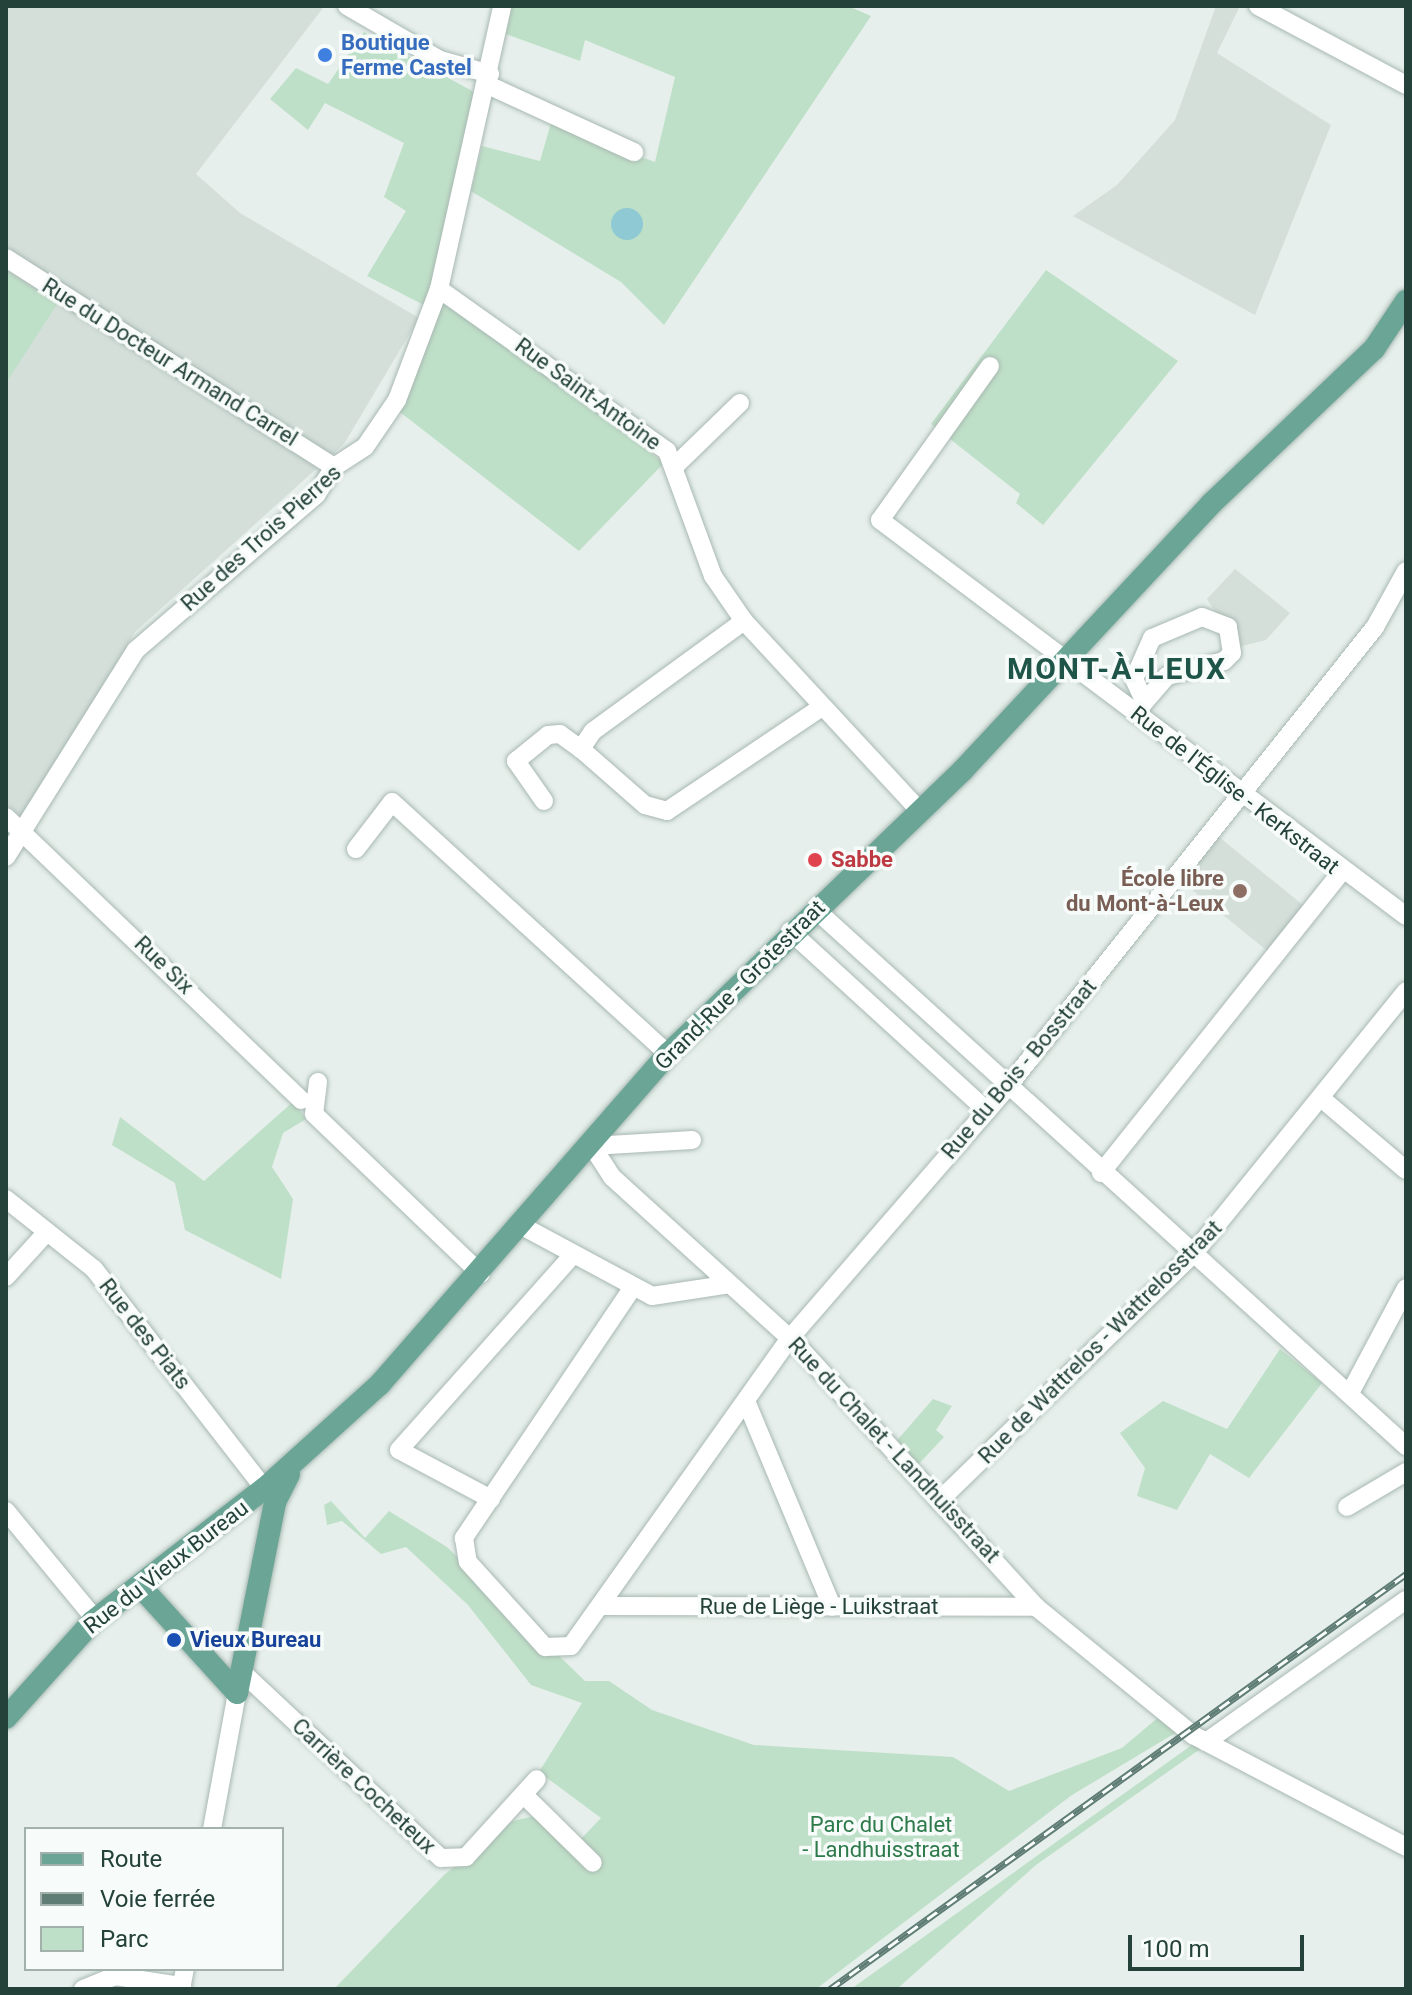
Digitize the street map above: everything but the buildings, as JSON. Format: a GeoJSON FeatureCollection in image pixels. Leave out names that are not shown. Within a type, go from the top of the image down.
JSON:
{"type":"FeatureCollection","features":[{"type":"Feature","properties":{"kind":"main road","name":"Grand-Rue - Grotestraat"},"geometry":{"type":"LineString","coordinates":[[301,1458],[524,1227],[668,1054],[790,931],[921,812],[1066,663],[1211,504],[1374,349],[1406,301]]}},
{"type":"Feature","properties":{"kind":"main road","name":"Rue du Vieux Bureau"},"geometry":{"type":"LineString","coordinates":[[6,1718],[95,1619],[270,1495],[301,1458]]}},
{"type":"Feature","properties":{"kind":"main road"},"geometry":{"type":"LineString","coordinates":[[237,1693],[270,1495]]}},
{"type":"Feature","properties":{"kind":"main road"},"geometry":{"type":"LineString","coordinates":[[140,1586],[237,1693]]}},
{"type":"Feature","properties":{"kind":"street"},"geometry":{"type":"LineString","coordinates":[[347,6],[440,60],[489,80],[634,152]]}},
{"type":"Feature","properties":{"kind":"street","name":"Rue des Trois Pierres"},"geometry":{"type":"LineString","coordinates":[[6,857],[136,650],[316,495],[334,467],[365,447],[397,400],[439,289],[489,80],[502,6]]}},
{"type":"Feature","properties":{"kind":"street"},"geometry":{"type":"LineString","coordinates":[[1258,6],[1406,85]]}},
{"type":"Feature","properties":{"kind":"street","name":"Rue du Docteur Armand Carrel"},"geometry":{"type":"LineString","coordinates":[[6,258],[334,467]]}},
{"type":"Feature","properties":{"kind":"street","name":"Rue Saint-Antoine"},"geometry":{"type":"LineString","coordinates":[[439,289],[616,410],[676,465],[713,576],[744,621],[921,812]]}},
{"type":"Feature","properties":{"kind":"street","name":"Rue de l'Église - Kerkstraat"},"geometry":{"type":"LineString","coordinates":[[990,366],[880,520],[1066,663],[1140,707],[1241,794],[1341,872],[1406,916]]}},
{"type":"Feature","properties":{"kind":"street"},"geometry":{"type":"LineString","coordinates":[[676,465],[740,403]]}},
{"type":"Feature","properties":{"kind":"street","name":"Rue du Bois - Bosstraat"},"geometry":{"type":"LineString","coordinates":[[491,1499],[464,1538],[468,1562],[545,1647],[571,1646],[790,1338],[1009,1085],[1375,627],[1406,571]]}},
{"type":"Feature","properties":{"kind":"street"},"geometry":{"type":"LineString","coordinates":[[1202,617],[1228,627],[1232,653],[1224,661],[1160,682],[1140,707],[1134,679],[1152,638],[1202,617]]}},
{"type":"Feature","properties":{"kind":"street"},"geometry":{"type":"LineString","coordinates":[[581,749],[593,731],[744,621]]}},
{"type":"Feature","properties":{"kind":"street"},"geometry":{"type":"LineString","coordinates":[[1149,648],[1160,682]]}},
{"type":"Feature","properties":{"kind":"street"},"geometry":{"type":"LineString","coordinates":[[544,801],[516,761],[548,735],[560,734],[645,805],[667,811],[822,707]]}},
{"type":"Feature","properties":{"kind":"street"},"geometry":{"type":"LineString","coordinates":[[356,849],[392,802],[668,1054]]}},
{"type":"Feature","properties":{"kind":"street","name":"Rue Six"},"geometry":{"type":"LineString","coordinates":[[6,817],[25,831],[301,1100]]}},
{"type":"Feature","properties":{"kind":"street"},"geometry":{"type":"LineString","coordinates":[[1101,1173],[1341,872]]}},
{"type":"Feature","properties":{"kind":"street"},"geometry":{"type":"LineString","coordinates":[[815,909],[1101,1173],[1194,1253],[1406,1446]]}},
{"type":"Feature","properties":{"kind":"street"},"geometry":{"type":"LineString","coordinates":[[790,931],[987,1111]]}},
{"type":"Feature","properties":{"kind":"street","name":"Rue de Wattrelos - Wattrelosstraat"},"geometry":{"type":"LineString","coordinates":[[939,1501],[1194,1253],[1406,991]]}},
{"type":"Feature","properties":{"kind":"street"},"geometry":{"type":"LineString","coordinates":[[318,1082],[314,1114],[481,1274]]}},
{"type":"Feature","properties":{"kind":"street"},"geometry":{"type":"LineString","coordinates":[[1321,1098],[1406,1170]]}},
{"type":"Feature","properties":{"kind":"street"},"geometry":{"type":"LineString","coordinates":[[592,1146],[692,1140]]}},
{"type":"Feature","properties":{"kind":"street","name":"Rue du Chalet - Landhuisstraat"},"geometry":{"type":"LineString","coordinates":[[592,1146],[612,1177],[725,1285],[790,1338],[1036,1607],[1206,1742],[1406,1847]]}},
{"type":"Feature","properties":{"kind":"street","name":"Rue des Piats"},"geometry":{"type":"LineString","coordinates":[[6,1199],[104,1281],[270,1495]]}},
{"type":"Feature","properties":{"kind":"street"},"geometry":{"type":"LineString","coordinates":[[524,1227],[652,1296],[725,1285]]}},
{"type":"Feature","properties":{"kind":"street"},"geometry":{"type":"LineString","coordinates":[[6,1277],[47,1232]]}},
{"type":"Feature","properties":{"kind":"street"},"geometry":{"type":"LineString","coordinates":[[573,1255],[399,1450],[491,1499],[633,1287]]}},
{"type":"Feature","properties":{"kind":"street"},"geometry":{"type":"LineString","coordinates":[[1350,1393],[1406,1288]]}},
{"type":"Feature","properties":{"kind":"street"},"geometry":{"type":"LineString","coordinates":[[746,1401],[832,1607]]}},
{"type":"Feature","properties":{"kind":"street"},"geometry":{"type":"LineString","coordinates":[[1347,1507],[1406,1472]]}},
{"type":"Feature","properties":{"kind":"street"},"geometry":{"type":"LineString","coordinates":[[6,1511],[95,1619]]}},
{"type":"Feature","properties":{"kind":"street"},"geometry":{"type":"LineString","coordinates":[[1206,1742],[1406,1600]]}},
{"type":"Feature","properties":{"kind":"street","name":"Rue de Liège - Luikstraat"},"geometry":{"type":"LineString","coordinates":[[602,1606],[1036,1607]]}},
{"type":"Feature","properties":{"kind":"street","name":"Carrière Cocheteux"},"geometry":{"type":"LineString","coordinates":[[241,1671],[441,1858],[466,1857],[525,1796],[537,1779]]}},
{"type":"Feature","properties":{"kind":"street"},"geometry":{"type":"LineString","coordinates":[[212,1827],[237,1693]]}},
{"type":"Feature","properties":{"kind":"street"},"geometry":{"type":"LineString","coordinates":[[525,1796],[593,1863]]}},
{"type":"Feature","properties":{"kind":"street"},"geometry":{"type":"LineString","coordinates":[[83,1989],[105,1974],[183,1981]]}},
{"type":"Feature","properties":{"kind":"shaded area"},"geometry":{"type":"Polygon","coordinates":[[[6,6],[323,8],[196,174],[240,213],[419,318],[344,444],[135,632],[24,818],[6,804],[6,6]]]}},
{"type":"Feature","properties":{"kind":"shaded area"},"geometry":{"type":"Polygon","coordinates":[[[1216,6],[1240,6],[1217,53],[1331,125],[1255,315],[1073,216],[1117,185],[1175,120],[1216,6]]]}},
{"type":"Feature","properties":{"kind":"shaded area"},"geometry":{"type":"Polygon","coordinates":[[[1235,569],[1290,613],[1266,640],[1238,647],[1207,599],[1235,569]]]}},
{"type":"Feature","properties":{"kind":"shaded area","name":"École libre du Mont-à-Leux"},"geometry":{"type":"Polygon","coordinates":[[[1219,837],[1304,906],[1267,951],[1182,882],[1219,837]]]}},
{"type":"Feature","properties":{"kind":"green space"},"geometry":{"type":"Polygon","coordinates":[[[512,6],[848,6],[871,16],[664,325],[621,282],[471,191],[482,146],[540,161],[551,123],[655,162],[675,77],[585,40],[580,61],[506,34],[512,6]]]}},
{"type":"Feature","properties":{"kind":"green space"},"geometry":{"type":"Polygon","coordinates":[[[364,32],[474,92],[426,306],[367,276],[406,211],[384,197],[404,143],[325,103],[308,130],[270,99],[296,68],[328,84],[364,32]]]}},
{"type":"Feature","properties":{"kind":"green space"},"geometry":{"type":"Polygon","coordinates":[[[1046,270],[1178,361],[1043,525],[1016,503],[1020,494],[931,424],[1046,270]]]}},
{"type":"Feature","properties":{"kind":"green space"},"geometry":{"type":"Polygon","coordinates":[[[6,271],[58,303],[6,383],[6,271]]]}},
{"type":"Feature","properties":{"kind":"green space"},"geometry":{"type":"Polygon","coordinates":[[[440,297],[664,463],[579,551],[396,409],[440,297]]]}},
{"type":"Feature","properties":{"kind":"green space"},"geometry":{"type":"Polygon","coordinates":[[[294,1101],[306,1119],[283,1133],[272,1167],[293,1199],[281,1279],[185,1230],[175,1183],[112,1145],[120,1117],[204,1181],[294,1101]]]}},
{"type":"Feature","properties":{"kind":"green space"},"geometry":{"type":"Polygon","coordinates":[[[1280,1349],[1322,1383],[1249,1478],[1210,1454],[1177,1510],[1137,1496],[1145,1468],[1120,1433],[1163,1401],[1227,1429],[1280,1349]]]}},
{"type":"Feature","properties":{"kind":"green space"},"geometry":{"type":"Polygon","coordinates":[[[933,1399],[952,1406],[936,1430],[944,1437],[915,1468],[893,1445],[933,1399]]]}},
{"type":"Feature","properties":{"kind":"green space","name":"Parc du Chalet - Landhuisstraat"},"geometry":{"type":"Polygon","coordinates":[[[331,1501],[365,1538],[389,1511],[447,1547],[585,1681],[609,1681],[652,1710],[754,1745],[953,1757],[1009,1791],[1122,1748],[1161,1715],[1177,1732],[1072,1795],[816,1989],[334,1989],[445,1874],[513,1821],[539,1815],[578,1842],[601,1818],[539,1772],[582,1703],[531,1685],[468,1605],[406,1547],[381,1554],[342,1521],[327,1525],[324,1505],[331,1501]]]}},
{"type":"Feature","properties":{"kind":"green space"},"geometry":{"type":"Polygon","coordinates":[[[1196,1742],[1203,1747],[1036,1865],[897,1989],[851,1989],[1196,1742]]]}},
{"type":"Feature","properties":{"kind":"water"},"geometry":{"type":"Polygon","coordinates":[[[627,208],[638,213],[643,224],[638,235],[627,240],[616,235],[611,224],[616,213],[627,208]]]}},
{"type":"Feature","properties":{"kind":"railway"},"geometry":{"type":"LineString","coordinates":[[830,1989],[1406,1574]]}},
{"type":"Feature","properties":{"kind":"place","name":"Boutique Ferme Castel"},"geometry":{"type":"Point","coordinates":[325,55]}},
{"type":"Feature","properties":{"kind":"place","name":"Sabbe"},"geometry":{"type":"Point","coordinates":[815,860]}},
{"type":"Feature","properties":{"kind":"place","name":"École libre du Mont-à-Leux"},"geometry":{"type":"Point","coordinates":[1240,891]}},
{"type":"Feature","properties":{"kind":"place","name":"Vieux Bureau"},"geometry":{"type":"Point","coordinates":[174,1640]}},
{"type":"Feature","properties":{"kind":"district","name":"MONT-À-LEUX"},"geometry":{"type":"Point","coordinates":[1117,669]}}]}
